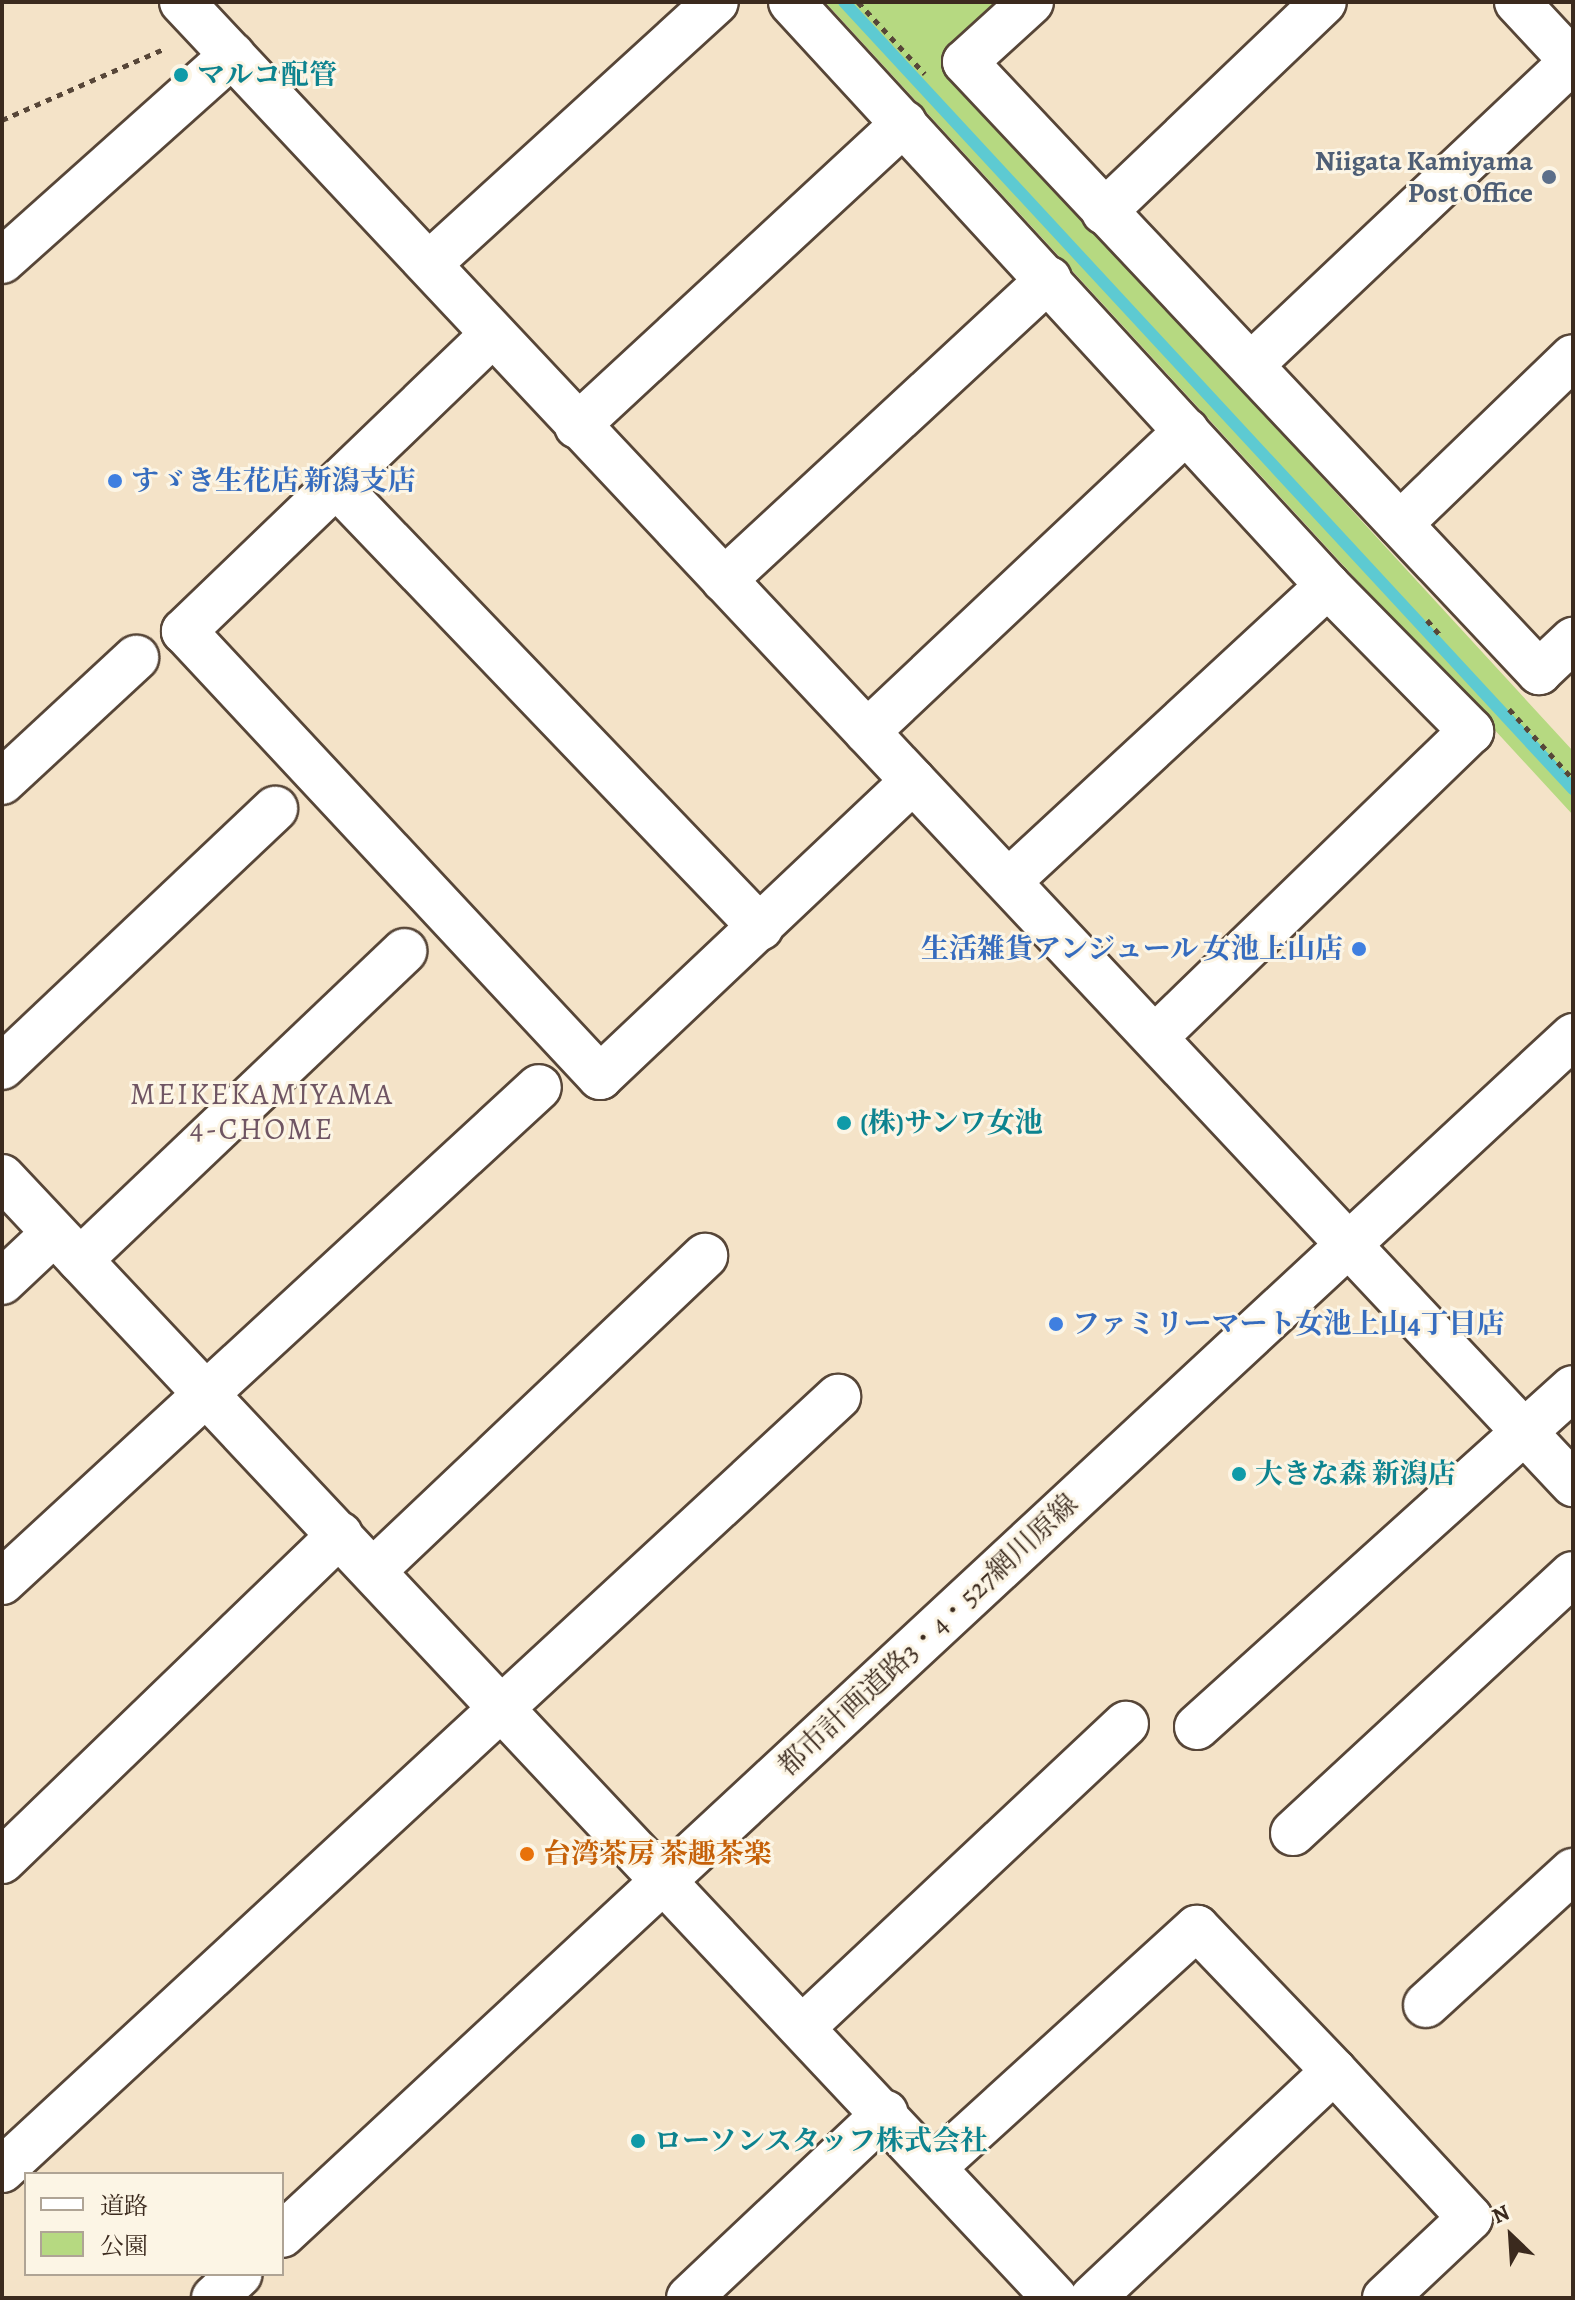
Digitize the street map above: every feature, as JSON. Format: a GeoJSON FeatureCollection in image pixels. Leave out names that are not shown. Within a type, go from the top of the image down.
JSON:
{"type":"FeatureCollection","features":[{"type":"Feature","properties":{"kind":"street"},"geometry":{"type":"LineString","coordinates":[[182,2],[430,263],[577,426],[1157,1035],[1573,1484]]}},
{"type":"Feature","properties":{"kind":"street"},"geometry":{"type":"LineString","coordinates":[[430,263],[716,2]]}},
{"type":"Feature","properties":{"kind":"street"},"geometry":{"type":"LineString","coordinates":[[791,2],[1049,279],[1328,586],[1471,731],[1157,1035]]}},
{"type":"Feature","properties":{"kind":"street"},"geometry":{"type":"LineString","coordinates":[[1031,2],[965,62],[1104,212],[1253,363],[1539,672],[1573,640]]}},
{"type":"Feature","properties":{"kind":"street"},"geometry":{"type":"LineString","coordinates":[[1104,212],[1324,2]]}},
{"type":"Feature","properties":{"kind":"street"},"geometry":{"type":"LineString","coordinates":[[1253,363],[1572,62],[1517,2]]}},
{"type":"Feature","properties":{"kind":"street"},"geometry":{"type":"LineString","coordinates":[[2,261],[232,55]]}},
{"type":"Feature","properties":{"kind":"street"},"geometry":{"type":"LineString","coordinates":[[577,426],[904,123]]}},
{"type":"Feature","properties":{"kind":"street"},"geometry":{"type":"LineString","coordinates":[[724,580],[1049,279]]}},
{"type":"Feature","properties":{"kind":"street"},"geometry":{"type":"LineString","coordinates":[[493,334],[184,631],[600,1077],[913,781]]}},
{"type":"Feature","properties":{"kind":"street"},"geometry":{"type":"LineString","coordinates":[[1400,524],[1573,357]]}},
{"type":"Feature","properties":{"kind":"street"},"geometry":{"type":"LineString","coordinates":[[867,732],[1186,431]]}},
{"type":"Feature","properties":{"kind":"street"},"geometry":{"type":"LineString","coordinates":[[337,486],[761,928]]}},
{"type":"Feature","properties":{"kind":"street"},"geometry":{"type":"LineString","coordinates":[[1010,880],[1328,586]]}},
{"type":"Feature","properties":{"kind":"street"},"geometry":{"type":"LineString","coordinates":[[2,782],[136,658]]}},
{"type":"Feature","properties":{"kind":"street"},"geometry":{"type":"LineString","coordinates":[[2,1067],[275,809]]}},
{"type":"Feature","properties":{"kind":"street"},"geometry":{"type":"LineString","coordinates":[[2,1282],[67,1246],[405,951]]}},
{"type":"Feature","properties":{"kind":"street","name":"都市計画道路3・4・527網川原線"},"geometry":{"type":"LineString","coordinates":[[284,2233],[1573,1036]]}},
{"type":"Feature","properties":{"kind":"street"},"geometry":{"type":"LineString","coordinates":[[2,1582],[539,1087]]}},
{"type":"Feature","properties":{"kind":"street"},"geometry":{"type":"LineString","coordinates":[[2,1177],[935,2166],[1033,2291]]}},
{"type":"Feature","properties":{"kind":"street"},"geometry":{"type":"LineString","coordinates":[[373,1571],[705,1256]]}},
{"type":"Feature","properties":{"kind":"street"},"geometry":{"type":"LineString","coordinates":[[1197,1727],[1573,1388]]}},
{"type":"Feature","properties":{"kind":"street"},"geometry":{"type":"LineString","coordinates":[[2,2170],[500,1705],[838,1397]]}},
{"type":"Feature","properties":{"kind":"street"},"geometry":{"type":"LineString","coordinates":[[2,1861],[340,1535]]}},
{"type":"Feature","properties":{"kind":"street"},"geometry":{"type":"LineString","coordinates":[[1293,1833],[1573,1574]]}},
{"type":"Feature","properties":{"kind":"street"},"geometry":{"type":"LineString","coordinates":[[803,2027],[1126,1724]]}},
{"type":"Feature","properties":{"kind":"street"},"geometry":{"type":"LineString","coordinates":[[1426,2005],[1573,1871]]}},
{"type":"Feature","properties":{"kind":"street"},"geometry":{"type":"LineString","coordinates":[[935,2166],[1197,1928],[1470,2218],[1385,2298]]}},
{"type":"Feature","properties":{"kind":"street"},"geometry":{"type":"LineString","coordinates":[[1092,2298],[1334,2071]]}},
{"type":"Feature","properties":{"kind":"street"},"geometry":{"type":"LineString","coordinates":[[689,2298],[885,2113]]}},
{"type":"Feature","properties":{"kind":"street"},"geometry":{"type":"LineString","coordinates":[[214,2298],[238,2276]]}},
{"type":"Feature","properties":{"kind":"path"},"geometry":{"type":"LineString","coordinates":[[2,120],[174,44]]}},
{"type":"Feature","properties":{"kind":"green space"},"geometry":{"type":"Polygon","coordinates":[[[825,2],[1011,2],[944,66],[1573,751],[1573,815],[825,2]]]}},
{"type":"Feature","properties":{"kind":"waterway"},"geometry":{"type":"LineString","coordinates":[[844,2],[1573,789]]}},
{"type":"Feature","properties":{"kind":"place","name":"マルコ配管"},"geometry":{"type":"Point","coordinates":[181,75]}},
{"type":"Feature","properties":{"kind":"place","name":"Niigata Kamiyama Post Office"},"geometry":{"type":"Point","coordinates":[1549,177]}},
{"type":"Feature","properties":{"kind":"place","name":"すゞき生花店 新潟支店"},"geometry":{"type":"Point","coordinates":[115,481]}},
{"type":"Feature","properties":{"kind":"place","name":"生活雑貨アンジュール 女池上山店"},"geometry":{"type":"Point","coordinates":[1359,949]}},
{"type":"Feature","properties":{"kind":"place","name":"(株)サンワ女池"},"geometry":{"type":"Point","coordinates":[844,1123]}},
{"type":"Feature","properties":{"kind":"place","name":"ファミリーマート女池上山4丁目店"},"geometry":{"type":"Point","coordinates":[1056,1324]}},
{"type":"Feature","properties":{"kind":"place","name":"大きな森 新潟店"},"geometry":{"type":"Point","coordinates":[1239,1474]}},
{"type":"Feature","properties":{"kind":"place","name":"台湾茶房 茶趣茶楽"},"geometry":{"type":"Point","coordinates":[527,1854]}},
{"type":"Feature","properties":{"kind":"place","name":"ローソンスタッフ株式会社"},"geometry":{"type":"Point","coordinates":[638,2141]}},
{"type":"Feature","properties":{"kind":"district","name":"MEIKEKAMIYAMA 4-CHOME"},"geometry":{"type":"Point","coordinates":[262,1111]}}]}
